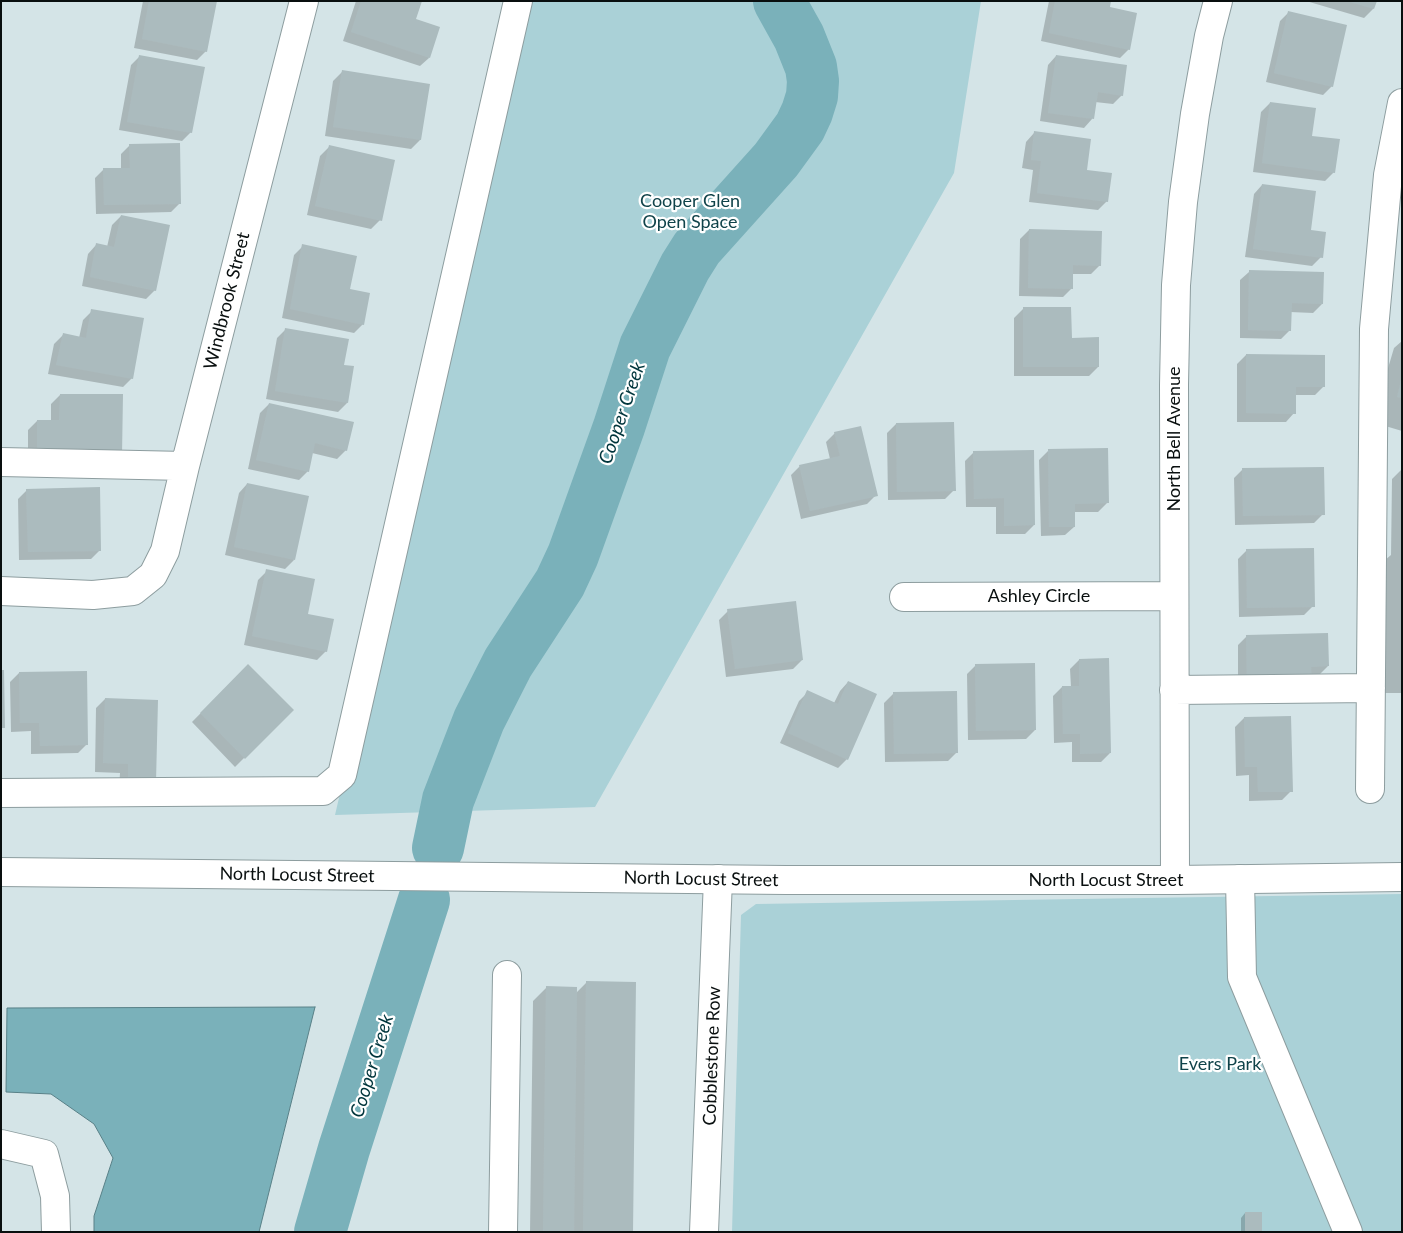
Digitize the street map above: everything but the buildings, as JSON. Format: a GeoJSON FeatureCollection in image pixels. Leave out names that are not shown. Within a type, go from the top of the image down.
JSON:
{"type":"FeatureCollection","features":[{"type":"Feature","properties":{"kind":"street","name":"Windbrook Street"},"geometry":{"type":"LineString","coordinates":[[1,591],[93,595],[133,591],[153,575],[165,552],[184,466],[304,1]]}},
{"type":"Feature","properties":{"kind":"street"},"geometry":{"type":"LineString","coordinates":[[1,793],[323,791],[342,775],[518,1]]}},
{"type":"Feature","properties":{"kind":"street","name":"North Bell Avenue"},"geometry":{"type":"LineString","coordinates":[[1175,880],[1174,385],[1176,285],[1183,202],[1195,114],[1209,36],[1218,1]]}},
{"type":"Feature","properties":{"kind":"street"},"geometry":{"type":"LineString","coordinates":[[1370,789],[1374,329],[1388,175],[1402,103]]}},
{"type":"Feature","properties":{"kind":"street"},"geometry":{"type":"LineString","coordinates":[[1,462],[184,466]]}},
{"type":"Feature","properties":{"kind":"street","name":"Ashley Circle"},"geometry":{"type":"LineString","coordinates":[[904,597],[1174,596]]}},
{"type":"Feature","properties":{"kind":"street"},"geometry":{"type":"LineString","coordinates":[[1174,690],[1371,688]]}},
{"type":"Feature","properties":{"kind":"street","name":"North Locust Street"},"geometry":{"type":"LineString","coordinates":[[1,872],[718,879],[1175,880],[1402,877]]}},
{"type":"Feature","properties":{"kind":"street","name":"Cobblestone Row"},"geometry":{"type":"LineString","coordinates":[[704,1232],[718,879]]}},
{"type":"Feature","properties":{"kind":"street"},"geometry":{"type":"LineString","coordinates":[[1240,879],[1242,977],[1348,1232]]}},
{"type":"Feature","properties":{"kind":"street"},"geometry":{"type":"LineString","coordinates":[[503,1232],[507,975]]}},
{"type":"Feature","properties":{"kind":"street"},"geometry":{"type":"LineString","coordinates":[[1,1144],[44,1154],[55,1196],[56,1232]]}},
{"type":"Feature","properties":{"kind":"green space","name":"Cooper Glen Open Space"},"geometry":{"type":"Polygon","coordinates":[[[525,1],[981,1],[954,173],[595,807],[335,815],[525,1]]]}},
{"type":"Feature","properties":{"kind":"green space","name":"Evers Park"},"geometry":{"type":"Polygon","coordinates":[[[1402,894],[1402,1232],[732,1232],[741,915],[756,904],[1402,894]]]}},
{"type":"Feature","properties":{"kind":"shaded area"},"geometry":{"type":"Polygon","coordinates":[[[315,1007],[259,1232],[94,1232],[94,1216],[113,1158],[94,1124],[51,1094],[6,1092],[7,1008],[315,1007]]]}},
{"type":"Feature","properties":{"kind":"waterway","name":"Cooper Creek"},"geometry":{"type":"LineString","coordinates":[[438,848],[448,800],[479,720],[508,663],[560,583],[573,555],[619,427],[645,347],[685,267],[697,248],[776,160],[800,127],[807,112],[812,96],[813,81],[811,67],[799,37],[779,1]]}},
{"type":"Feature","properties":{"kind":"waterway","name":"Cooper Creek"},"geometry":{"type":"LineString","coordinates":[[320,1232],[344,1149],[424,900]]}}]}
